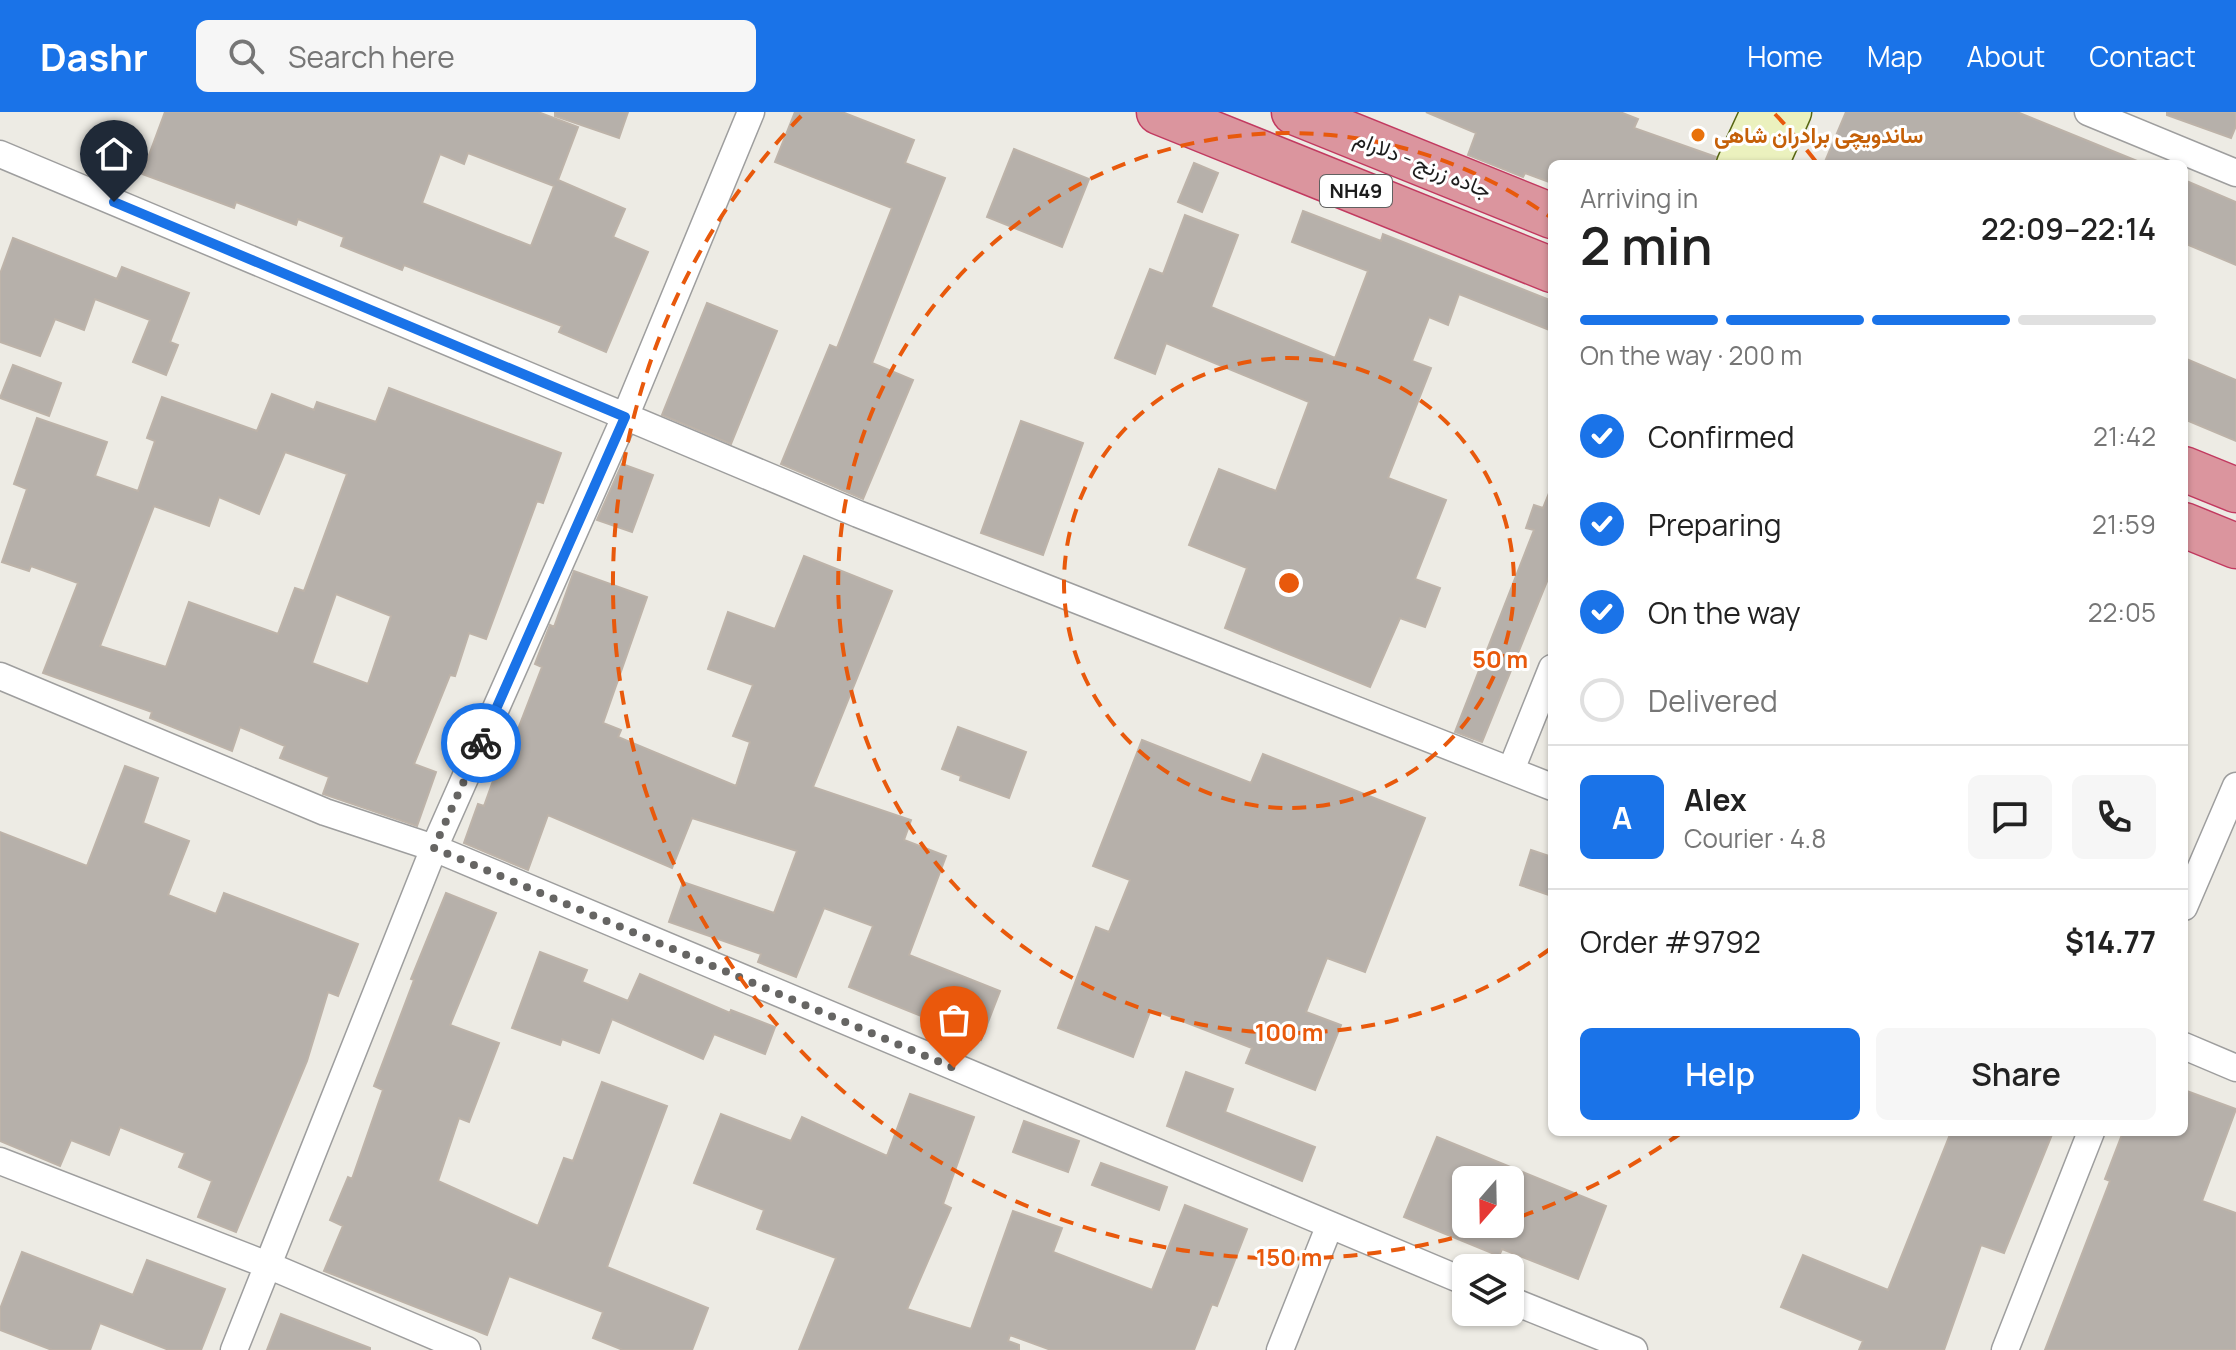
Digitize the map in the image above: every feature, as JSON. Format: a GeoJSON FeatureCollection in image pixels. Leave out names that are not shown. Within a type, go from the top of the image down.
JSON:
{"type":"FeatureCollection","features":[{"type":"Feature","properties":{"kind":"highway","name":"NH49"},"geometry":{"type":"LineString","coordinates":[[1159,112],[1548,268]]}},
{"type":"Feature","properties":{"kind":"highway","name":"جاده زرنج - دلارام"},"geometry":{"type":"LineString","coordinates":[[1294,112],[1548,214]]}},
{"type":"Feature","properties":{"kind":"highway"},"geometry":{"type":"LineString","coordinates":[[2188,471],[2236,490]]}},
{"type":"Feature","properties":{"kind":"highway"},"geometry":{"type":"LineString","coordinates":[[2188,527],[2236,546]]}},
{"type":"Feature","properties":{"kind":"main road"},"geometry":{"type":"LineString","coordinates":[[1737,160],[1759,112]]}},
{"type":"Feature","properties":{"kind":"main road"},"geometry":{"type":"LineString","coordinates":[[1772,160],[1793,112]]}},
{"type":"Feature","properties":{"kind":"street"},"geometry":{"type":"LineString","coordinates":[[234,1350],[434,848],[625,417],[751,112]]}},
{"type":"Feature","properties":{"kind":"street"},"geometry":{"type":"LineString","coordinates":[[2088,112],[2236,173]]}},
{"type":"Feature","properties":{"kind":"street"},"geometry":{"type":"LineString","coordinates":[[0,154],[858,514],[1548,785]]}},
{"type":"Feature","properties":{"kind":"street"},"geometry":{"type":"LineString","coordinates":[[0,676],[325,812],[434,848],[1452,1276]]}},
{"type":"Feature","properties":{"kind":"street"},"geometry":{"type":"LineString","coordinates":[[1511,770],[1548,678]]}},
{"type":"Feature","properties":{"kind":"street"},"geometry":{"type":"LineString","coordinates":[[2188,898],[2236,786]]}},
{"type":"Feature","properties":{"kind":"street"},"geometry":{"type":"LineString","coordinates":[[2188,1048],[2236,1068]]}},
{"type":"Feature","properties":{"kind":"street"},"geometry":{"type":"LineString","coordinates":[[2005,1350],[2089,1136]]}},
{"type":"Feature","properties":{"kind":"street"},"geometry":{"type":"LineString","coordinates":[[0,1161],[270,1266],[467,1350]]}},
{"type":"Feature","properties":{"kind":"street"},"geometry":{"type":"LineString","coordinates":[[1280,1350],[1329,1227]]}},
{"type":"Feature","properties":{"kind":"street"},"geometry":{"type":"LineString","coordinates":[[1524,1306],[1634,1350]]}},
{"type":"Feature","properties":{"kind":"building"},"geometry":{"type":"Polygon","coordinates":[[[165,112],[538,112],[578,127],[558,180],[625,209],[613,237],[648,252],[606,352],[559,332],[562,326],[404,265],[402,270],[341,246],[344,237],[298,219],[296,225],[236,202],[234,208],[142,174],[165,112]],[[468,153],[464,164],[440,154],[422,203],[531,246],[554,186],[468,153]]]}},
{"type":"Feature","properties":{"kind":"building"},"geometry":{"type":"Polygon","coordinates":[[[555,112],[628,112],[619,138],[555,116],[555,112]]]}},
{"type":"Feature","properties":{"kind":"building"},"geometry":{"type":"Polygon","coordinates":[[[795,112],[842,112],[914,140],[905,163],[945,178],[872,363],[913,380],[863,499],[781,464],[830,345],[837,348],[892,208],[775,162],[795,112]]]}},
{"type":"Feature","properties":{"kind":"building"},"geometry":{"type":"Polygon","coordinates":[[[1426,112],[1620,112],[1638,119],[1634,128],[1716,157],[1715,160],[1548,160],[1548,182],[1525,173],[1523,177],[1468,155],[1476,133],[1426,112]]]}},
{"type":"Feature","properties":{"kind":"building"},"geometry":{"type":"Polygon","coordinates":[[[1846,112],[2017,112],[2135,160],[1826,160],[1846,112]]]}},
{"type":"Feature","properties":{"kind":"building"},"geometry":{"type":"Polygon","coordinates":[[[2167,112],[2236,112],[2236,126],[2231,138],[2167,115],[2167,112]]]}},
{"type":"Feature","properties":{"kind":"building"},"geometry":{"type":"Polygon","coordinates":[[[1014,149],[1089,179],[1062,247],[987,217],[1014,149]]]}},
{"type":"Feature","properties":{"kind":"building"},"geometry":{"type":"Polygon","coordinates":[[[1194,163],[1218,173],[1202,212],[1178,202],[1194,163]]]}},
{"type":"Feature","properties":{"kind":"building"},"geometry":{"type":"Polygon","coordinates":[[[2188,182],[2236,202],[2236,265],[2188,245],[2188,182]]]}},
{"type":"Feature","properties":{"kind":"building"},"geometry":{"type":"Polygon","coordinates":[[[1303,211],[1381,241],[1383,234],[1548,299],[1548,329],[1459,294],[1448,325],[1429,317],[1412,361],[1431,368],[1388,478],[1446,500],[1415,579],[1440,588],[1425,627],[1400,618],[1370,687],[1225,628],[1247,568],[1189,545],[1219,469],[1276,491],[1309,402],[1166,343],[1155,374],[1115,358],[1150,269],[1163,274],[1185,215],[1238,235],[1211,307],[1335,358],[1368,271],[1292,242],[1303,211]]]}},
{"type":"Feature","properties":{"kind":"building"},"geometry":{"type":"Polygon","coordinates":[[[13,238],[117,279],[122,267],[189,293],[170,342],[178,345],[166,375],[133,362],[150,320],[95,299],[84,330],[55,319],[40,356],[0,342],[0,274],[13,238]]]}},
{"type":"Feature","properties":{"kind":"building"},"geometry":{"type":"Polygon","coordinates":[[[707,303],[777,331],[731,444],[662,415],[707,303]]]}},
{"type":"Feature","properties":{"kind":"building"},"geometry":{"type":"Polygon","coordinates":[[[2188,360],[2236,380],[2236,441],[2188,421],[2188,360]]]}},
{"type":"Feature","properties":{"kind":"building"},"geometry":{"type":"Polygon","coordinates":[[[13,365],[61,383],[49,416],[0,398],[13,365]]]}},
{"type":"Feature","properties":{"kind":"building"},"geometry":{"type":"Polygon","coordinates":[[[389,388],[561,453],[543,503],[537,501],[486,639],[469,633],[455,676],[450,675],[414,764],[436,772],[417,826],[323,794],[329,777],[280,758],[285,746],[240,727],[232,751],[150,718],[152,712],[43,673],[78,583],[31,566],[29,571],[2,562],[27,489],[14,484],[37,418],[107,442],[95,476],[138,491],[155,441],[147,438],[162,397],[257,431],[272,394],[314,410],[317,402],[376,422],[389,388]],[[285,452],[259,514],[219,497],[209,526],[154,506],[100,646],[166,667],[189,602],[278,634],[295,588],[304,591],[347,474],[285,452]],[[336,594],[312,663],[368,684],[391,616],[336,594]]]}},
{"type":"Feature","properties":{"kind":"building"},"geometry":{"type":"Polygon","coordinates":[[[1021,421],[1083,443],[1043,555],[981,533],[1021,421]]]}},
{"type":"Feature","properties":{"kind":"building"},"geometry":{"type":"Polygon","coordinates":[[[622,464],[653,475],[632,532],[597,520],[622,464]]]}},
{"type":"Feature","properties":{"kind":"building"},"geometry":{"type":"Polygon","coordinates":[[[1548,496],[1548,579],[1482,742],[1455,732],[1534,530],[1526,528],[1534,505],[1543,508],[1548,496]]]}},
{"type":"Feature","properties":{"kind":"building"},"geometry":{"type":"Polygon","coordinates":[[[804,556],[892,591],[813,787],[911,820],[904,840],[946,856],[909,955],[1000,991],[981,1040],[849,987],[873,926],[824,908],[796,977],[758,962],[761,954],[669,922],[683,882],[774,913],[797,851],[692,818],[672,868],[548,815],[528,870],[464,843],[478,804],[484,806],[503,753],[508,755],[542,667],[535,664],[550,625],[554,627],[574,571],[647,597],[603,723],[621,730],[618,737],[736,786],[750,742],[733,736],[753,685],[708,669],[728,612],[775,629],[804,556]]]}},
{"type":"Feature","properties":{"kind":"building"},"geometry":{"type":"Polygon","coordinates":[[[958,727],[1026,752],[1009,798],[960,780],[961,776],[942,769],[958,727]]]}},
{"type":"Feature","properties":{"kind":"building"},"geometry":{"type":"Polygon","coordinates":[[[1142,740],[1251,783],[1263,754],[1425,818],[1365,972],[1327,958],[1306,1012],[1341,1025],[1315,1090],[1246,1063],[1252,1048],[1151,1009],[1133,1057],[1058,1028],[1096,927],[1109,932],[1130,880],[1093,866],[1142,740]]]}},
{"type":"Feature","properties":{"kind":"building"},"geometry":{"type":"Polygon","coordinates":[[[125,766],[158,778],[143,823],[189,841],[168,895],[216,914],[224,893],[358,944],[338,996],[328,992],[307,1061],[236,1232],[198,1217],[212,1181],[179,1167],[185,1153],[120,1127],[109,1155],[71,1140],[60,1166],[0,1141],[0,832],[87,866],[125,766]]]}},
{"type":"Feature","properties":{"kind":"building"},"geometry":{"type":"Polygon","coordinates":[[[1531,850],[1548,856],[1548,895],[1520,885],[1531,850]]]}},
{"type":"Feature","properties":{"kind":"building"},"geometry":{"type":"Polygon","coordinates":[[[446,893],[496,913],[450,1025],[499,1043],[469,1122],[459,1118],[438,1181],[538,1226],[564,1158],[573,1161],[602,1082],[667,1106],[607,1267],[708,1308],[692,1350],[623,1350],[593,1338],[603,1312],[509,1276],[487,1335],[324,1271],[343,1226],[330,1220],[348,1177],[352,1179],[383,1090],[374,1086],[414,980],[411,979],[446,893]]]}},
{"type":"Feature","properties":{"kind":"building"},"geometry":{"type":"Polygon","coordinates":[[[540,952],[587,970],[582,982],[628,1001],[640,974],[730,1013],[731,1010],[775,1027],[765,1054],[714,1034],[703,1059],[612,1019],[599,1053],[562,1039],[560,1045],[512,1028],[540,952]]]}},
{"type":"Feature","properties":{"kind":"building"},"geometry":{"type":"Polygon","coordinates":[[[1186,1072],[1233,1089],[1225,1112],[1315,1147],[1302,1181],[1167,1126],[1186,1072]]]}},
{"type":"Feature","properties":{"kind":"building"},"geometry":{"type":"Polygon","coordinates":[[[2188,1091],[2236,1109],[2202,1201],[2236,1213],[2236,1350],[2045,1350],[2110,1181],[2105,1179],[2121,1136],[2188,1136],[2188,1091]]]}},
{"type":"Feature","properties":{"kind":"building"},"geometry":{"type":"Polygon","coordinates":[[[910,1094],[974,1117],[943,1204],[951,1208],[907,1309],[971,1329],[1013,1211],[1062,1228],[1053,1252],[1152,1290],[1185,1205],[1247,1229],[1217,1306],[1212,1304],[1194,1350],[1051,1350],[1010,1335],[1008,1341],[1019,1345],[1019,1350],[799,1350],[836,1258],[757,1229],[764,1210],[694,1183],[721,1114],[791,1141],[802,1117],[887,1156],[910,1094]]]}},
{"type":"Feature","properties":{"kind":"building"},"geometry":{"type":"Polygon","coordinates":[[[1024,1121],[1079,1141],[1068,1172],[1013,1152],[1024,1121]]]}},
{"type":"Feature","properties":{"kind":"building"},"geometry":{"type":"Polygon","coordinates":[[[1949,1136],[2051,1136],[2004,1253],[1981,1245],[1944,1350],[1859,1350],[1863,1341],[1781,1307],[1803,1255],[1888,1290],[1949,1136]]]}},
{"type":"Feature","properties":{"kind":"building"},"geometry":{"type":"Polygon","coordinates":[[[1437,1137],[1508,1166],[1452,1166],[1452,1237],[1404,1217],[1437,1137]]]}},
{"type":"Feature","properties":{"kind":"building"},"geometry":{"type":"Polygon","coordinates":[[[1101,1163],[1167,1187],[1159,1210],[1092,1185],[1101,1163]]]}},
{"type":"Feature","properties":{"kind":"building"},"geometry":{"type":"Polygon","coordinates":[[[1524,1173],[1606,1206],[1578,1279],[1524,1258],[1524,1254],[1502,1249],[1500,1254],[1455,1238],[1524,1238],[1524,1173]]]}},
{"type":"Feature","properties":{"kind":"building"},"geometry":{"type":"Polygon","coordinates":[[[22,1252],[133,1295],[147,1260],[225,1289],[201,1350],[169,1350],[100,1323],[90,1350],[52,1350],[0,1330],[0,1309],[22,1252]]]}},
{"type":"Feature","properties":{"kind":"building"},"geometry":{"type":"Polygon","coordinates":[[[281,1314],[370,1348],[370,1350],[267,1350],[281,1314]]]}},
{"type":"Feature","properties":{"kind":"way so far"},"geometry":{"type":"LineString","coordinates":[[481,743],[434,848],[954,1068]]}},
{"type":"Feature","properties":{"kind":"place","name":"ساندویچی برادران شاهی"},"geometry":{"type":"Point","coordinates":[1698,135]}},
{"type":"Feature","properties":{"kind":"route"},"geometry":{"type":"LineString","coordinates":[[114,202],[625,417],[481,743]]}}]}
